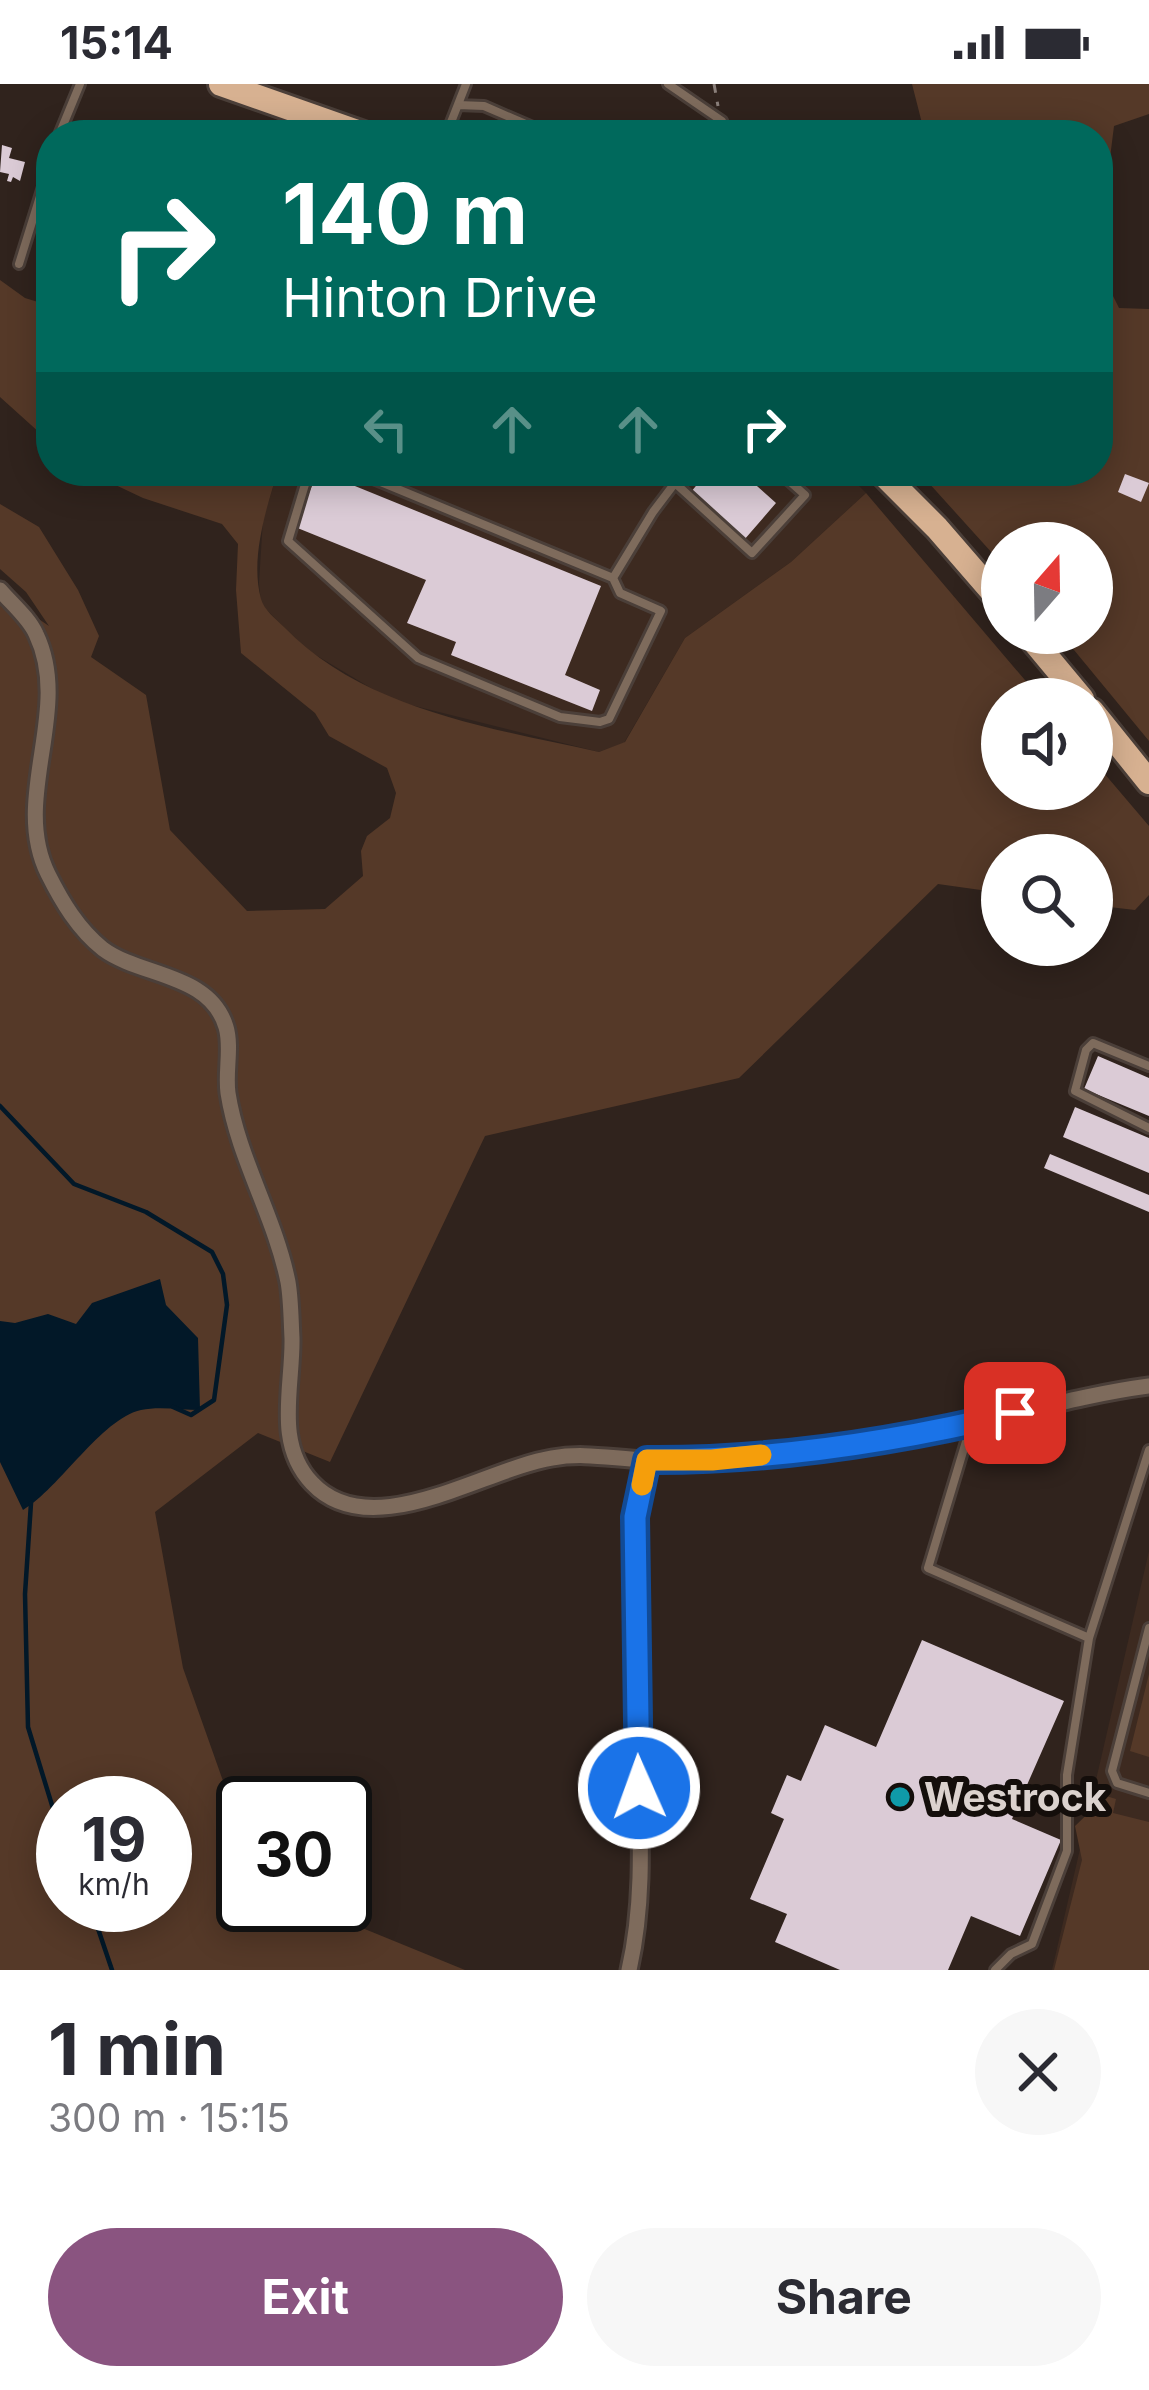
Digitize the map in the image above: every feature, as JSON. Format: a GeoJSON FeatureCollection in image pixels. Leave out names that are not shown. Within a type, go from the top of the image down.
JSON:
{"type":"FeatureCollection","features":[{"type":"Feature","properties":{"kind":"main road"},"geometry":{"type":"LineString","coordinates":[[232,86],[325,120]]}},
{"type":"Feature","properties":{"kind":"main road"},"geometry":{"type":"LineString","coordinates":[[895,486],[981,579]]}},
{"type":"Feature","properties":{"kind":"main road"},"geometry":{"type":"LineString","coordinates":[[1044,654],[1064,678]]}},
{"type":"Feature","properties":{"kind":"main road"},"geometry":{"type":"LineString","coordinates":[[1113,737],[1149,782]]}},
{"type":"Feature","properties":{"kind":"street"},"geometry":{"type":"LineString","coordinates":[[0,590],[35,631],[51,682],[34,817],[45,868],[75,922],[104,950],[135,968],[175,978],[208,997],[226,1027],[228,1093],[288,1281],[292,1342],[287,1425],[293,1452],[311,1482],[339,1502],[374,1509],[459,1489],[552,1458],[597,1454],[712,1460],[898,1438],[1101,1392],[1149,1386]]}},
{"type":"Feature","properties":{"kind":"street"},"geometry":{"type":"LineString","coordinates":[[629,1970],[642,1878],[634,1652],[635,1517],[647,1460]]}},
{"type":"Feature","properties":{"kind":"lane"},"geometry":{"type":"LineString","coordinates":[[65,120],[80,84]]}},
{"type":"Feature","properties":{"kind":"lane"},"geometry":{"type":"LineString","coordinates":[[452,120],[466,84]]}},
{"type":"Feature","properties":{"kind":"lane"},"geometry":{"type":"LineString","coordinates":[[668,84],[719,120]]}},
{"type":"Feature","properties":{"kind":"lane"},"geometry":{"type":"LineString","coordinates":[[458,105],[484,106],[516,120]]}},
{"type":"Feature","properties":{"kind":"lane"},"geometry":{"type":"LineString","coordinates":[[19,264],[36,209]]}},
{"type":"Feature","properties":{"kind":"lane"},"geometry":{"type":"LineString","coordinates":[[304,486],[288,541],[418,658],[560,717],[600,722],[609,718],[661,611],[620,593],[613,578],[392,486]]}},
{"type":"Feature","properties":{"kind":"lane"},"geometry":{"type":"LineString","coordinates":[[613,578],[673,486]]}},
{"type":"Feature","properties":{"kind":"lane"},"geometry":{"type":"LineString","coordinates":[[678,486],[752,553],[805,495],[795,486]]}},
{"type":"Feature","properties":{"kind":"lane"},"geometry":{"type":"LineString","coordinates":[[1149,1066],[1093,1043],[1086,1050],[1075,1091],[1149,1128]]}},
{"type":"Feature","properties":{"kind":"lane"},"geometry":{"type":"LineString","coordinates":[[971,1424],[928,1568],[1089,1638]]}},
{"type":"Feature","properties":{"kind":"lane"},"geometry":{"type":"LineString","coordinates":[[995,1970],[1011,1954],[1032,1944],[1060,1877],[1067,1851],[1067,1775],[1089,1638],[1149,1450]]}},
{"type":"Feature","properties":{"kind":"lane"},"geometry":{"type":"LineString","coordinates":[[1149,1628],[1112,1771],[1117,1783],[1149,1792]]}},
{"type":"Feature","properties":{"kind":"shaded area"},"geometry":{"type":"Polygon","coordinates":[[[912,84],[1149,84],[1149,114],[1114,126],[1113,134],[1113,120],[921,120],[912,84]]]}},
{"type":"Feature","properties":{"kind":"shaded area"},"geometry":{"type":"Polygon","coordinates":[[[0,280],[36,301],[36,429],[0,397],[0,280]]]}},
{"type":"Feature","properties":{"kind":"shaded area"},"geometry":{"type":"Polygon","coordinates":[[[1113,296],[1119,308],[1149,309],[1149,741],[1113,697],[1113,678],[1097,678],[1077,654],[1113,654],[1113,522],[981,522],[981,541],[932,486],[1113,486],[1113,296]]]}},
{"type":"Feature","properties":{"kind":"shaded area"},"geometry":{"type":"Polygon","coordinates":[[[118,486],[274,486],[258,551],[261,599],[316,655],[390,697],[431,712],[599,752],[625,742],[685,638],[791,562],[866,493],[981,628],[981,654],[1003,654],[1023,678],[981,678],[981,810],[1113,810],[1113,784],[1149,826],[1149,895],[1135,910],[1113,907],[1113,834],[981,834],[981,890],[938,884],[739,1078],[485,1136],[330,1462],[258,1433],[155,1512],[183,1668],[221,1776],[216,1776],[216,1932],[372,1932],[465,1970],[0,1970],[0,593],[49,626],[26,592],[0,569],[0,504],[39,527],[78,590],[99,636],[91,657],[146,695],[170,830],[247,911],[325,909],[363,876],[361,851],[367,836],[390,818],[396,793],[387,768],[329,736],[315,713],[241,653],[238,544],[222,524],[118,486]]]}},
{"type":"Feature","properties":{"kind":"shaded area"},"geometry":{"type":"Polygon","coordinates":[[[273,486],[859,486],[866,493],[791,562],[685,638],[624,743],[599,752],[391,700],[304,648],[261,604],[263,519],[273,486]]]}},
{"type":"Feature","properties":{"kind":"shaded area"},"geometry":{"type":"Polygon","coordinates":[[[1149,1551],[1149,1970],[1052,1970],[1149,1551]]]}},
{"type":"Feature","properties":{"kind":"shaded area"},"geometry":{"type":"Polygon","coordinates":[[[1149,1674],[1149,1757],[1130,1751],[1149,1674]]]}},
{"type":"Feature","properties":{"kind":"shaded area"},"geometry":{"type":"Polygon","coordinates":[[[1106,1796],[1116,1799],[1113,1813],[1149,1822],[1149,1970],[1054,1970],[1082,1860],[1075,1826],[1106,1796]]]}},
{"type":"Feature","properties":{"kind":"water"},"geometry":{"type":"Polygon","coordinates":[[[160,1279],[166,1305],[198,1338],[200,1410],[148,1409],[126,1416],[23,1510],[0,1462],[0,1321],[15,1323],[48,1314],[76,1324],[92,1303],[160,1279]]]}},
{"type":"Feature","properties":{"kind":"building"},"geometry":{"type":"Polygon","coordinates":[[[2,145],[12,148],[9,158],[25,162],[20,181],[13,177],[7,181],[9,174],[0,172],[2,145]]]}},
{"type":"Feature","properties":{"kind":"building"},"geometry":{"type":"Polygon","coordinates":[[[1125,474],[1149,483],[1141,502],[1118,492],[1125,474]]]}},
{"type":"Feature","properties":{"kind":"building"},"geometry":{"type":"Polygon","coordinates":[[[312,486],[355,486],[601,586],[565,675],[600,690],[592,711],[451,655],[456,642],[407,623],[426,580],[295,527],[312,486]]]}},
{"type":"Feature","properties":{"kind":"building"},"geometry":{"type":"Polygon","coordinates":[[[696,486],[757,486],[776,503],[744,540],[691,492],[696,486]]]}},
{"type":"Feature","properties":{"kind":"building"},"geometry":{"type":"Polygon","coordinates":[[[1098,1056],[1149,1078],[1149,1116],[1084,1089],[1098,1056]]]}},
{"type":"Feature","properties":{"kind":"building"},"geometry":{"type":"Polygon","coordinates":[[[1075,1107],[1149,1138],[1149,1173],[1063,1137],[1075,1107]]]}},
{"type":"Feature","properties":{"kind":"building"},"geometry":{"type":"Polygon","coordinates":[[[1050,1154],[1149,1195],[1149,1212],[1044,1168],[1050,1154]]]}},
{"type":"Feature","properties":{"kind":"building","name":"Westrock"},"geometry":{"type":"Polygon","coordinates":[[[922,1640],[1064,1701],[1012,1819],[1061,1840],[1020,1936],[971,1916],[948,1970],[840,1970],[775,1942],[787,1914],[750,1899],[784,1819],[771,1813],[787,1775],[801,1781],[825,1725],[876,1747],[922,1640]]]}},
{"type":"Feature","properties":{"kind":"waterway"},"geometry":{"type":"LineString","coordinates":[[0,1106],[74,1184],[146,1212],[212,1252],[223,1274],[227,1305],[214,1400],[191,1415],[173,1407]]}},
{"type":"Feature","properties":{"kind":"waterway"},"geometry":{"type":"LineString","coordinates":[[31,1503],[25,1594],[28,1727],[43,1776]]}},
{"type":"Feature","properties":{"kind":"waterway"},"geometry":{"type":"LineString","coordinates":[[99,1932],[112,1970]]}},
{"type":"Feature","properties":{"kind":"slow traffic"},"geometry":{"type":"LineString","coordinates":[[642,1485],[647,1460],[761,1455]]}},
{"type":"Feature","properties":{"kind":"place","name":"Westrock"},"geometry":{"type":"Point","coordinates":[900,1797]}},
{"type":"Feature","properties":{"kind":"route"},"geometry":{"type":"LineString","coordinates":[[639,1788],[635,1517],[647,1460],[712,1460],[864,1443],[1015,1413]]}}]}
